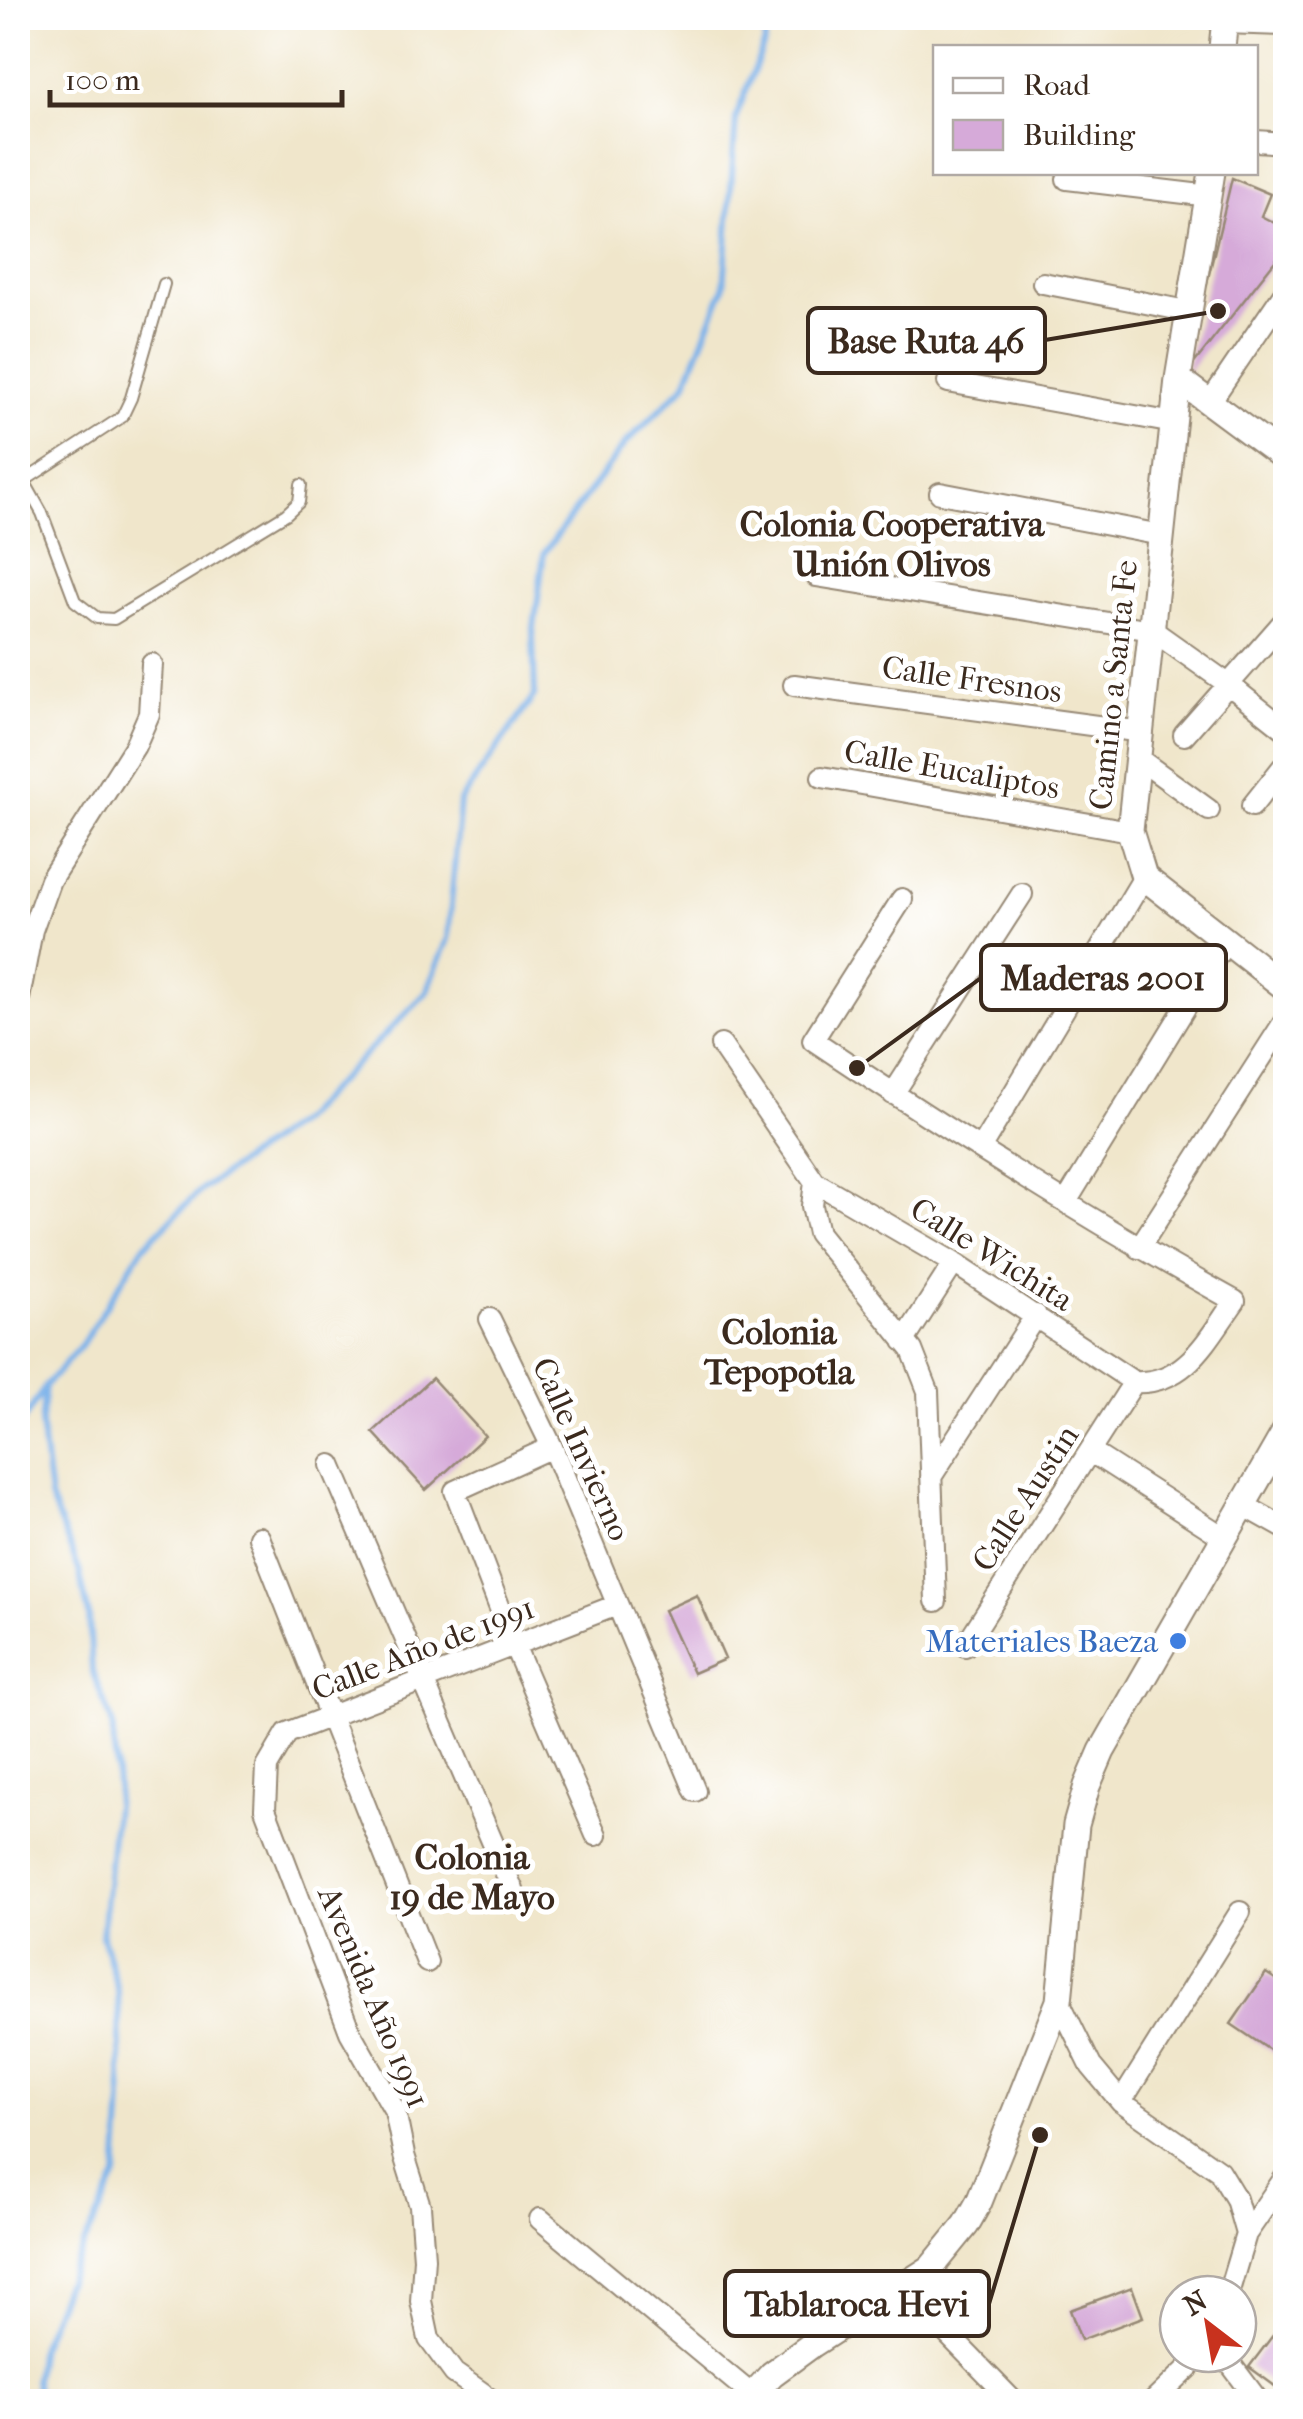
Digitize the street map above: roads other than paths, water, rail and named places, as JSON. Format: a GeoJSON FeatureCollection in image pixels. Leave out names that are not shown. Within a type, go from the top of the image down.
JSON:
{"type":"FeatureCollection","features":[{"type":"Feature","properties":{"kind":"street"},"geometry":{"type":"LineString","coordinates":[[1224,29],[1286,26]]}},
{"type":"Feature","properties":{"kind":"street"},"geometry":{"type":"LineString","coordinates":[[1258,141],[1286,143]]}},
{"type":"Feature","properties":{"kind":"street"},"geometry":{"type":"LineString","coordinates":[[1066,180],[1211,184]]}},
{"type":"Feature","properties":{"kind":"street","name":"Camino a Santa Fe"},"geometry":{"type":"LineString","coordinates":[[1144,877],[1130,831],[1178,379],[1211,184]]}},
{"type":"Feature","properties":{"kind":"street"},"geometry":{"type":"LineString","coordinates":[[1043,283],[1192,312]]}},
{"type":"Feature","properties":{"kind":"street"},"geometry":{"type":"LineString","coordinates":[[1210,402],[1286,290]]}},
{"type":"Feature","properties":{"kind":"street"},"geometry":{"type":"LineString","coordinates":[[1178,379],[1286,459]]}},
{"type":"Feature","properties":{"kind":"street"},"geometry":{"type":"LineString","coordinates":[[948,382],[1174,423]]}},
{"type":"Feature","properties":{"kind":"street"},"geometry":{"type":"LineString","coordinates":[[940,493],[1161,535]]}},
{"type":"Feature","properties":{"kind":"street"},"geometry":{"type":"LineString","coordinates":[[816,576],[1152,630],[1286,730]]}},
{"type":"Feature","properties":{"kind":"street"},"geometry":{"type":"LineString","coordinates":[[1184,735],[1286,619]]}},
{"type":"Feature","properties":{"kind":"street"},"geometry":{"type":"LineString","coordinates":[[18,1004],[32,930],[50,880],[135,746],[149,714],[152,664]]}},
{"type":"Feature","properties":{"kind":"street","name":"Calle Fresnos"},"geometry":{"type":"LineString","coordinates":[[794,686],[1142,732]]}},
{"type":"Feature","properties":{"kind":"street"},"geometry":{"type":"LineString","coordinates":[[1139,759],[1209,810]]}},
{"type":"Feature","properties":{"kind":"street"},"geometry":{"type":"LineString","coordinates":[[1252,806],[1286,763]]}},
{"type":"Feature","properties":{"kind":"street","name":"Calle Eucaliptos"},"geometry":{"type":"LineString","coordinates":[[822,777],[1130,831]]}},
{"type":"Feature","properties":{"kind":"street"},"geometry":{"type":"LineString","coordinates":[[980,1149],[1144,877],[1286,988]]}},
{"type":"Feature","properties":{"kind":"street"},"geometry":{"type":"LineString","coordinates":[[893,1094],[1022,894]]}},
{"type":"Feature","properties":{"kind":"street"},"geometry":{"type":"LineString","coordinates":[[902,900],[813,1040],[1139,1248],[1234,1301],[1188,1364],[1170,1378],[1134,1382]]}},
{"type":"Feature","properties":{"kind":"street"},"geometry":{"type":"LineString","coordinates":[[1066,1202],[1226,941]]}},
{"type":"Feature","properties":{"kind":"street"},"geometry":{"type":"LineString","coordinates":[[1139,1248],[1286,1019]]}},
{"type":"Feature","properties":{"kind":"street"},"geometry":{"type":"LineString","coordinates":[[721,1044],[815,1182],[812,1206],[818,1233],[904,1341],[928,1391],[936,1601]]}},
{"type":"Feature","properties":{"kind":"street","name":"Calle Wichita"},"geometry":{"type":"LineString","coordinates":[[815,1182],[954,1263],[1134,1382]]}},
{"type":"Feature","properties":{"kind":"street"},"geometry":{"type":"LineString","coordinates":[[904,1341],[954,1263]]}},
{"type":"Feature","properties":{"kind":"street"},"geometry":{"type":"LineString","coordinates":[[931,1477],[1036,1315]]}},
{"type":"Feature","properties":{"kind":"street","name":"Calle Invierno"},"geometry":{"type":"LineString","coordinates":[[490,1319],[552,1448],[695,1791]]}},
{"type":"Feature","properties":{"kind":"street","name":"Calle Austin"},"geometry":{"type":"LineString","coordinates":[[965,1646],[1134,1382]]}},
{"type":"Feature","properties":{"kind":"street"},"geometry":{"type":"LineString","coordinates":[[540,2220],[749,2398],[772,2374],[813,2344],[930,2268],[966,2225],[979,2202],[1058,2001],[1076,1825],[1086,1786],[1102,1751],[1286,1430]]}},
{"type":"Feature","properties":{"kind":"street"},"geometry":{"type":"LineString","coordinates":[[552,1448],[455,1491],[514,1645],[596,1834]]}},
{"type":"Feature","properties":{"kind":"street"},"geometry":{"type":"LineString","coordinates":[[1091,1452],[1224,1538]]}},
{"type":"Feature","properties":{"kind":"street"},"geometry":{"type":"LineString","coordinates":[[331,1465],[513,1890]]}},
{"type":"Feature","properties":{"kind":"street"},"geometry":{"type":"LineString","coordinates":[[1243,1505],[1286,1529]]}},
{"type":"Feature","properties":{"kind":"street"},"geometry":{"type":"LineString","coordinates":[[260,1537],[426,1962]]}},
{"type":"Feature","properties":{"kind":"street","name":"Calle Año de 1991"},"geometry":{"type":"LineString","coordinates":[[267,1767],[288,1732],[617,1606]]}},
{"type":"Feature","properties":{"kind":"street","name":"Avenida Año 1991"},"geometry":{"type":"LineString","coordinates":[[267,1767],[265,1809],[350,2032],[395,2112],[420,2206],[424,2258],[421,2301],[429,2339],[454,2373],[495,2402]]}},
{"type":"Feature","properties":{"kind":"street"},"geometry":{"type":"LineString","coordinates":[[1122,2102],[1240,1912]]}},
{"type":"Feature","properties":{"kind":"street"},"geometry":{"type":"LineString","coordinates":[[1058,2001],[1092,2066],[1122,2102],[1220,2172],[1236,2199],[1246,2234]]}},
{"type":"Feature","properties":{"kind":"street"},"geometry":{"type":"LineString","coordinates":[[1234,2274],[1246,2234],[1286,2176]]}},
{"type":"Feature","properties":{"kind":"street"},"geometry":{"type":"LineString","coordinates":[[930,2268],[935,2279],[929,2307],[935,2321],[1014,2402]]}},
{"type":"Feature","properties":{"kind":"street"},"geometry":{"type":"LineString","coordinates":[[1153,2402],[1182,2374]]}},
{"type":"Feature","properties":{"kind":"street"},"geometry":{"type":"LineString","coordinates":[[1238,2374],[1259,2402]]}},
{"type":"Feature","properties":{"kind":"lane"},"geometry":{"type":"LineString","coordinates":[[164,284],[122,417],[21,480],[42,513],[75,601],[97,618],[114,619],[286,514],[299,502],[302,485]]}},
{"type":"Feature","properties":{"kind":"waterway"},"geometry":{"type":"LineString","coordinates":[[18,1429],[46,1385],[82,1344],[143,1247],[201,1190],[298,1122],[426,993],[448,939],[460,801],[535,695],[533,636],[544,553],[624,445],[685,385],[724,288],[736,117],[765,42],[763,18]]}},
{"type":"Feature","properties":{"kind":"waterway"},"geometry":{"type":"LineString","coordinates":[[39,2402],[35,2379],[38,2352],[72,2269],[117,2177],[122,2100],[118,1992],[102,1936],[117,1786],[112,1722],[92,1671],[89,1616],[79,1570],[50,1498],[41,1424],[45,1386]]}},
{"type":"Feature","properties":{"kind":"place","name":"Base Ruta 46"},"geometry":{"type":"Point","coordinates":[1218,311]}},
{"type":"Feature","properties":{"kind":"place","name":"Maderas 2001"},"geometry":{"type":"Point","coordinates":[857,1068]}},
{"type":"Feature","properties":{"kind":"place","name":"Materiales Baeza"},"geometry":{"type":"Point","coordinates":[1178,1641]}},
{"type":"Feature","properties":{"kind":"place","name":"Tablaroca Hevi"},"geometry":{"type":"Point","coordinates":[1040,2135]}},
{"type":"Feature","properties":{"kind":"district","name":"Colonia Cooperativa Unión Olivos"},"geometry":{"type":"Point","coordinates":[892,544]}},
{"type":"Feature","properties":{"kind":"district","name":"Colonia Tepopotla"},"geometry":{"type":"Point","coordinates":[779,1352]}},
{"type":"Feature","properties":{"kind":"district","name":"Colonia 19 de Mayo"},"geometry":{"type":"Point","coordinates":[472,1877]}}]}
